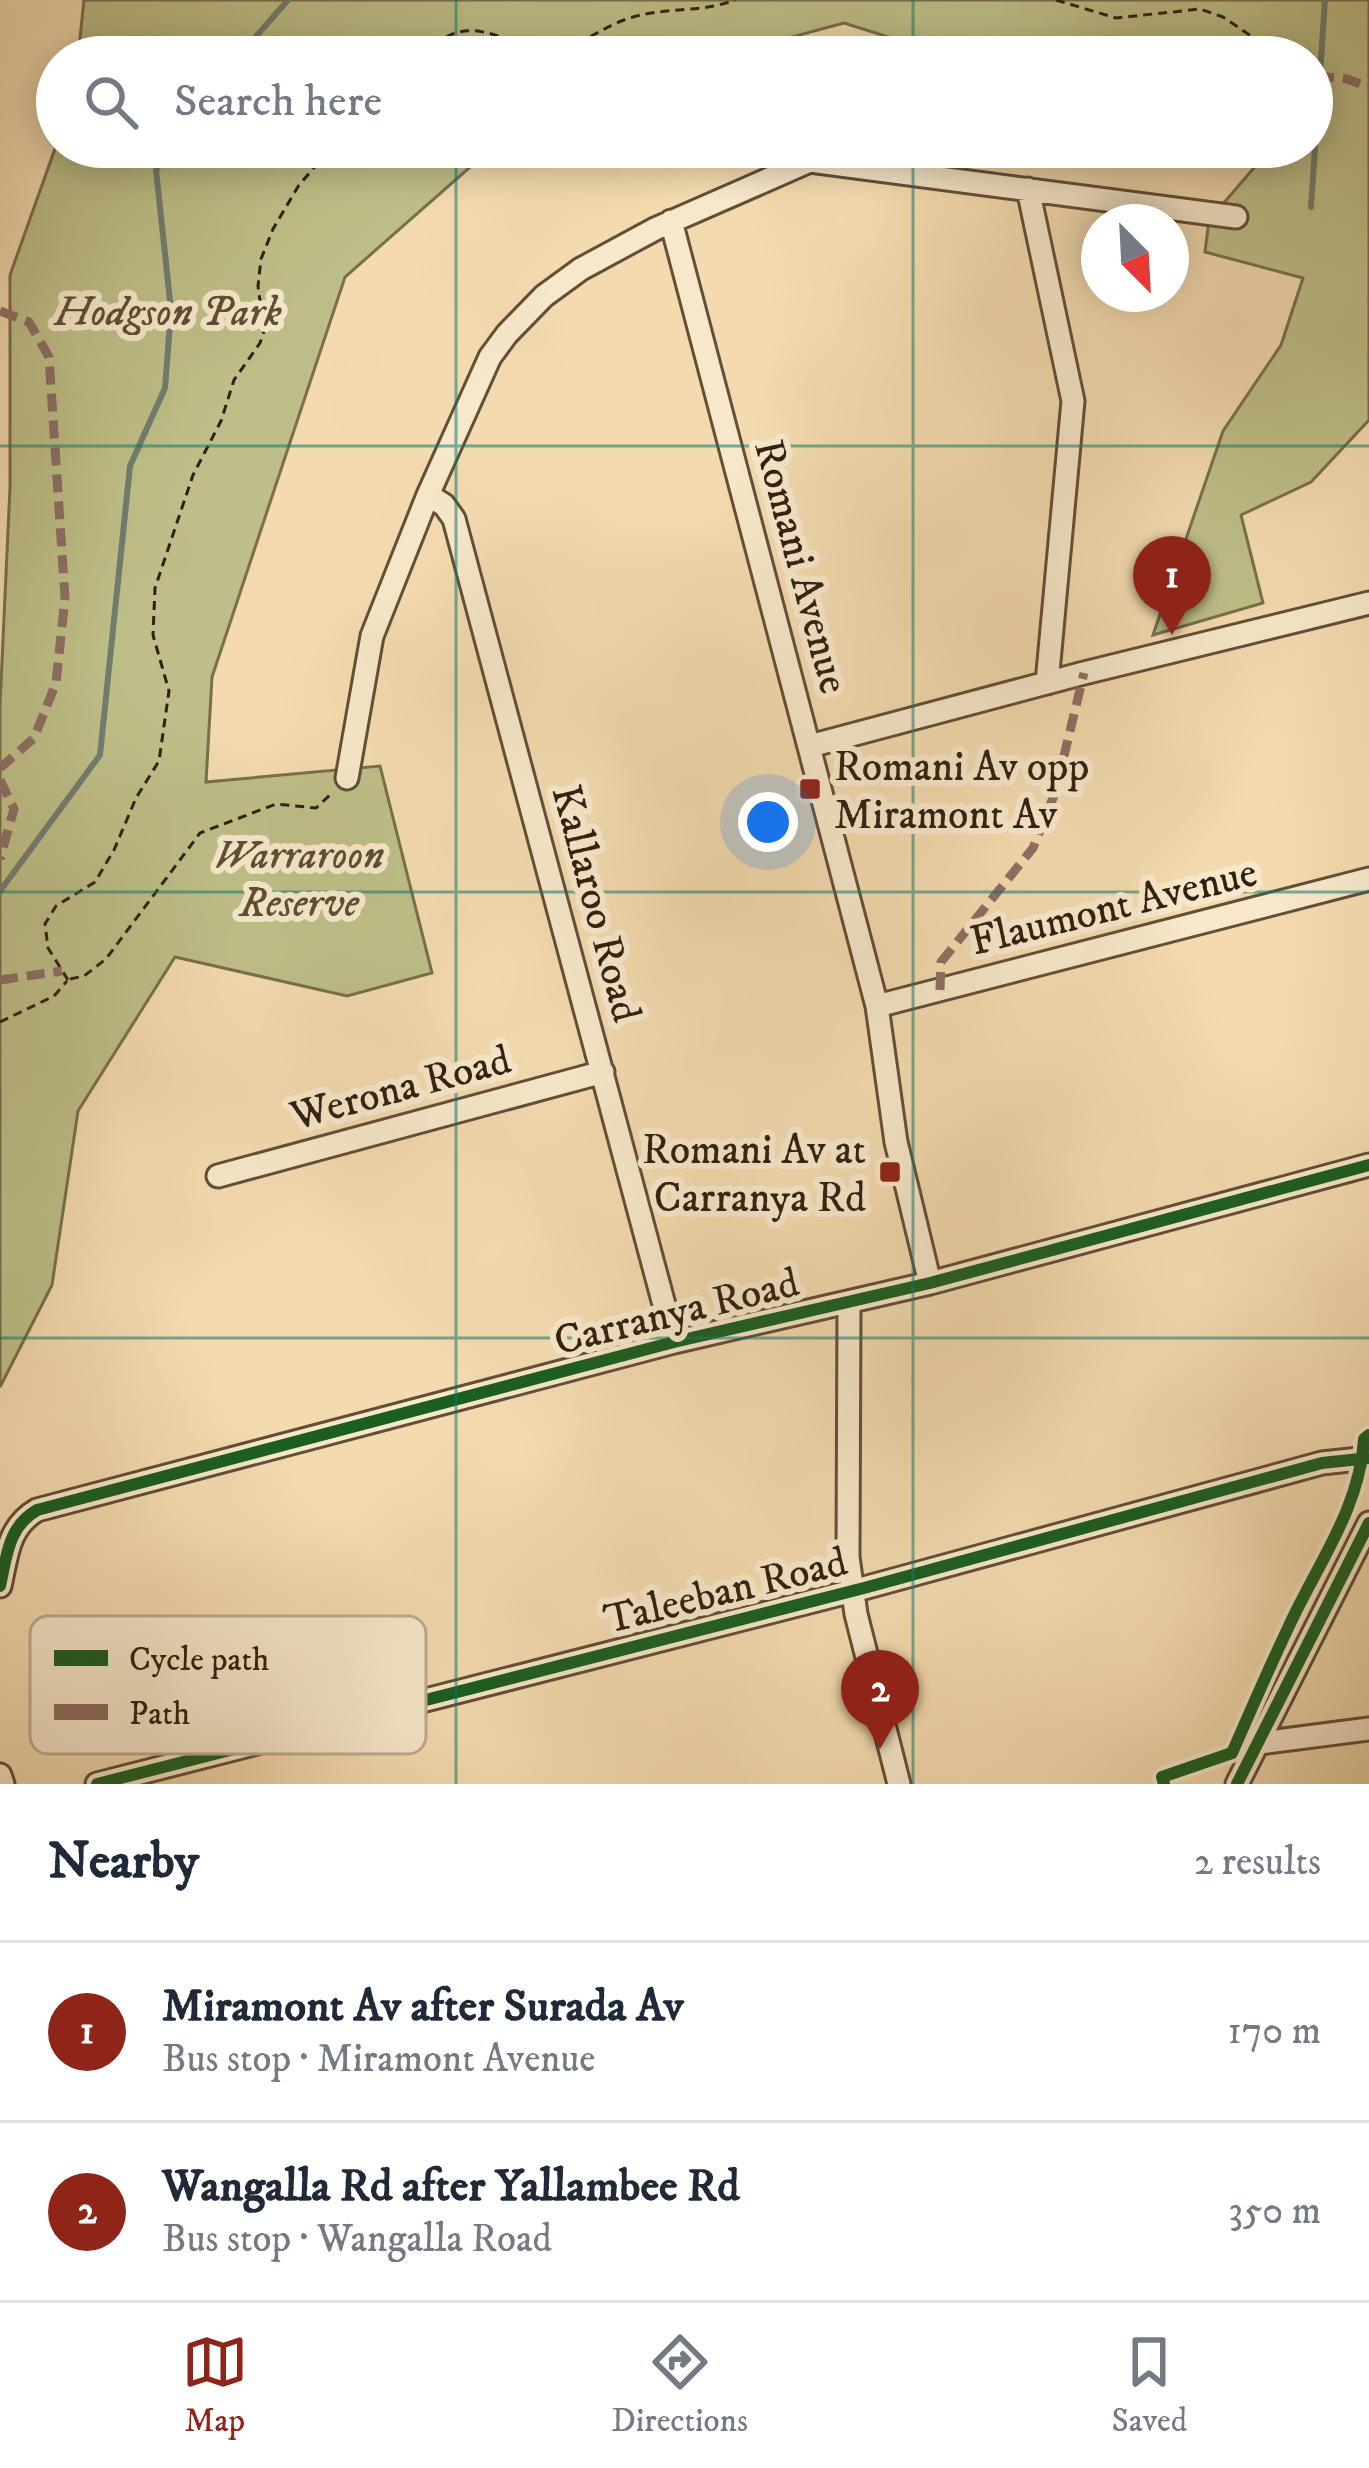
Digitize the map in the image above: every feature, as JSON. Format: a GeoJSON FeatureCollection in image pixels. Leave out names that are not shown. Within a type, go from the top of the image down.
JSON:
{"type":"FeatureCollection","features":[{"type":"Feature","properties":{"kind":"street"},"geometry":{"type":"LineString","coordinates":[[347,778],[365,658],[432,485],[490,357],[507,334],[565,280],[671,221],[794,168]]}},
{"type":"Feature","properties":{"kind":"street"},"geometry":{"type":"LineString","coordinates":[[864,168],[1236,217]]}},
{"type":"Feature","properties":{"kind":"street"},"geometry":{"type":"LineString","coordinates":[[1028,189],[1073,401],[1047,682]]}},
{"type":"Feature","properties":{"kind":"street","name":"Romani Avenue"},"geometry":{"type":"LineString","coordinates":[[671,221],[877,1006],[896,1142],[929,1283]]}},
{"type":"Feature","properties":{"kind":"street","name":"Kallaroo Road"},"geometry":{"type":"LineString","coordinates":[[432,485],[454,519],[674,1342]]}},
{"type":"Feature","properties":{"kind":"street"},"geometry":{"type":"LineString","coordinates":[[810,746],[1369,603]]}},
{"type":"Feature","properties":{"kind":"street","name":"Flaumont Avenue"},"geometry":{"type":"LineString","coordinates":[[877,1006],[1369,879]]}},
{"type":"Feature","properties":{"kind":"street","name":"Werona Road"},"geometry":{"type":"LineString","coordinates":[[218,1176],[603,1072]]}},
{"type":"Feature","properties":{"kind":"street","name":"Carranya Road"},"geometry":{"type":"LineString","coordinates":[[0,1586],[10,1537],[23,1518],[37,1510],[674,1342],[929,1283],[1369,1165]]}},
{"type":"Feature","properties":{"kind":"street"},"geometry":{"type":"LineString","coordinates":[[849,1302],[852,1591],[899,1784]]}},
{"type":"Feature","properties":{"kind":"street","name":"Taleeban Road"},"geometry":{"type":"LineString","coordinates":[[426,1700],[852,1591],[1322,1463],[1369,1458]]}},
{"type":"Feature","properties":{"kind":"street"},"geometry":{"type":"LineString","coordinates":[[1238,1784],[1369,1523]]}},
{"type":"Feature","properties":{"kind":"street"},"geometry":{"type":"LineString","coordinates":[[1260,1744],[1369,1730]]}},
{"type":"Feature","properties":{"kind":"street","name":"Taleeban Road"},"geometry":{"type":"LineString","coordinates":[[97,1784],[214,1754]]}},
{"type":"Feature","properties":{"kind":"street"},"geometry":{"type":"LineString","coordinates":[[0,1775],[3,1784]]}},
{"type":"Feature","properties":{"kind":"path"},"geometry":{"type":"LineString","coordinates":[[588,36],[645,14],[710,8],[735,0]]}},
{"type":"Feature","properties":{"kind":"path"},"geometry":{"type":"LineString","coordinates":[[1056,0],[1116,18],[1200,9],[1250,36]]}},
{"type":"Feature","properties":{"kind":"path"},"geometry":{"type":"LineString","coordinates":[[450,36],[508,36]]}},
{"type":"Feature","properties":{"kind":"path"},"geometry":{"type":"LineString","coordinates":[[68,980],[48,948],[45,924],[56,906],[94,882],[159,761],[169,691],[153,635],[155,588],[193,475],[221,421],[234,380],[264,331],[258,286],[261,259],[273,229],[314,168]]}},
{"type":"Feature","properties":{"kind":"path"},"geometry":{"type":"LineString","coordinates":[[0,1022],[54,996],[68,980],[84,976],[106,959],[200,833],[276,804],[316,808],[347,778]]}},
{"type":"Feature","properties":{"kind":"green space"},"geometry":{"type":"Polygon","coordinates":[[[84,0],[1369,0],[1369,420],[1311,482],[1241,515],[1263,603],[1153,635],[1223,431],[1281,345],[1303,278],[1205,252],[1209,220],[1254,168],[1333,168],[1333,36],[885,36],[844,23],[795,36],[80,36],[84,0]]]}},
{"type":"Feature","properties":{"kind":"green space","name":"Hodgson Park"},"geometry":{"type":"Polygon","coordinates":[[[48,168],[469,168],[345,277],[212,677],[206,782],[380,766],[432,973],[347,996],[175,957],[78,1111],[52,1285],[0,1387],[0,705],[10,487],[10,275],[48,168]]]}},
{"type":"Feature","properties":{"kind":"waterway"},"geometry":{"type":"LineString","coordinates":[[256,36],[288,0]]}},
{"type":"Feature","properties":{"kind":"waterway"},"geometry":{"type":"LineString","coordinates":[[1323,36],[1325,0]]}},
{"type":"Feature","properties":{"kind":"waterway"},"geometry":{"type":"LineString","coordinates":[[0,891],[100,755],[130,466],[165,388],[171,310],[157,168]]}},
{"type":"Feature","properties":{"kind":"waterway"},"geometry":{"type":"LineString","coordinates":[[1311,207],[1314,168]]}},
{"type":"Feature","properties":{"kind":"marked path"},"geometry":{"type":"LineString","coordinates":[[1333,78],[1369,87]]}},
{"type":"Feature","properties":{"kind":"marked path"},"geometry":{"type":"LineString","coordinates":[[0,311],[29,322],[49,357],[65,598],[56,683],[34,738],[0,768]]}},
{"type":"Feature","properties":{"kind":"marked path"},"geometry":{"type":"LineString","coordinates":[[940,990],[941,962],[1033,848],[1055,793],[1084,673]]}},
{"type":"Feature","properties":{"kind":"marked path"},"geometry":{"type":"LineString","coordinates":[[0,780],[14,809],[0,859]]}},
{"type":"Feature","properties":{"kind":"marked path"},"geometry":{"type":"LineString","coordinates":[[0,980],[62,971]]}},
{"type":"Feature","properties":{"kind":"cycle path"},"geometry":{"type":"LineString","coordinates":[[0,1586],[14,1533],[37,1510],[674,1342],[930,1283],[1369,1165]]}},
{"type":"Feature","properties":{"kind":"cycle path"},"geometry":{"type":"LineString","coordinates":[[1164,1784],[1162,1777],[1232,1753],[1336,1536],[1369,1435]]}},
{"type":"Feature","properties":{"kind":"cycle path"},"geometry":{"type":"LineString","coordinates":[[426,1700],[864,1588],[1322,1463],[1369,1458]]}},
{"type":"Feature","properties":{"kind":"cycle path"},"geometry":{"type":"LineString","coordinates":[[1237,1784],[1369,1523]]}},
{"type":"Feature","properties":{"kind":"cycle path"},"geometry":{"type":"LineString","coordinates":[[97,1784],[214,1754]]}},
{"type":"Feature","properties":{"kind":"place","name":"Miramont Av after Surada Av"},"geometry":{"type":"Point","coordinates":[1172,635]}},
{"type":"Feature","properties":{"kind":"place","name":"Romani Av opp Miramont Av"},"geometry":{"type":"Point","coordinates":[810,789]}},
{"type":"Feature","properties":{"kind":"place","name":"Romani Av at Carranya Rd"},"geometry":{"type":"Point","coordinates":[890,1172]}},
{"type":"Feature","properties":{"kind":"place","name":"Wangalla Rd after Yallambee Rd"},"geometry":{"type":"Point","coordinates":[880,1749]}},
{"type":"Feature","properties":{"kind":"park label","name":"Warraroon Reserve"},"geometry":{"type":"Point","coordinates":[299,877]}}]}
